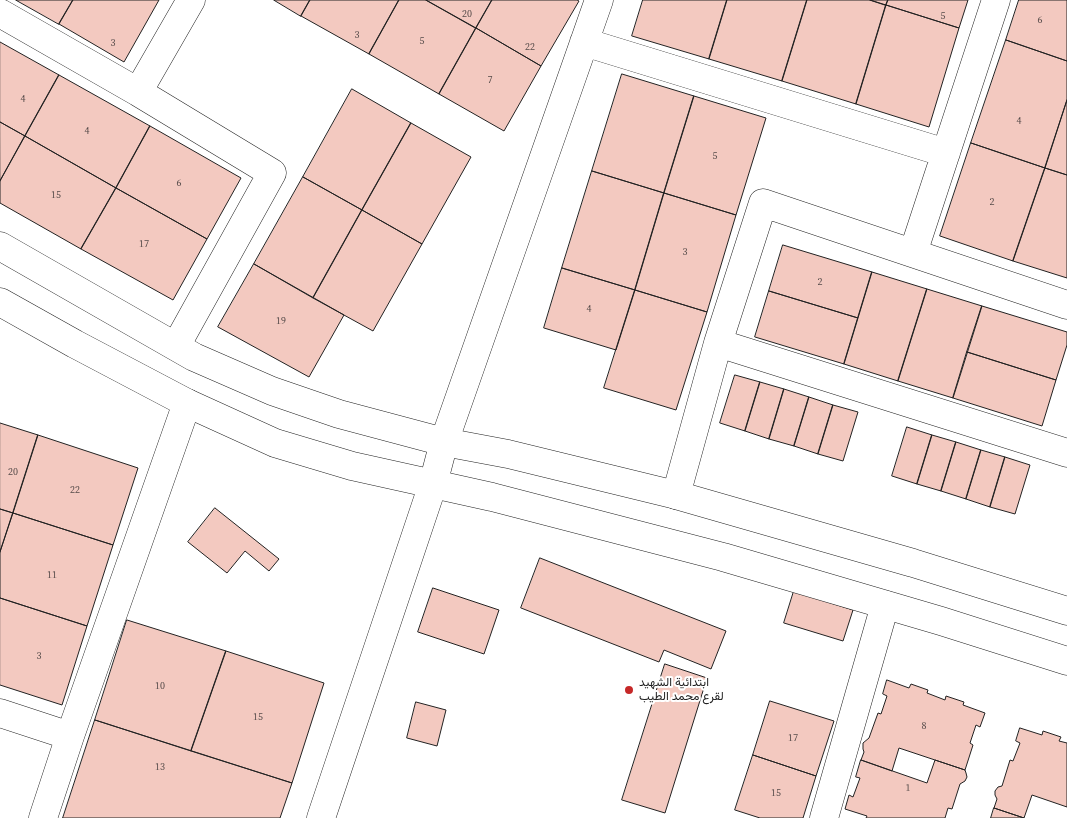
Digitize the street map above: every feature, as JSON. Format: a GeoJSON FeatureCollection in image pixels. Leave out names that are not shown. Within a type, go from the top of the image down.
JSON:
{"type":"FeatureCollection","features":[{"type":"Feature","properties":{"kind":"street"},"geometry":{"type":"LineString","coordinates":[[138,92],[191,0]]}},
{"type":"Feature","properties":{"kind":"street"},"geometry":{"type":"LineString","coordinates":[[321,818],[433,484],[444,442],[599,0]]}},
{"type":"Feature","properties":{"kind":"street"},"geometry":{"type":"LineString","coordinates":[[913,253],[996,0]]}},
{"type":"Feature","properties":{"kind":"street"},"geometry":{"type":"LineString","coordinates":[[0,13],[138,92],[272,173],[176,346]]}},
{"type":"Feature","properties":{"kind":"street"},"geometry":{"type":"LineString","coordinates":[[584,42],[946,153]]}},
{"type":"Feature","properties":{"kind":"street"},"geometry":{"type":"LineString","coordinates":[[676,494],[718,343],[763,203],[1067,305]]}},
{"type":"Feature","properties":{"kind":"street"},"geometry":{"type":"LineString","coordinates":[[0,246],[194,357],[272,391],[339,414],[444,442],[508,454],[676,494],[914,563],[1067,611]]}},
{"type":"Feature","properties":{"kind":"street"},"geometry":{"type":"LineString","coordinates":[[0,302],[187,403],[275,443],[352,466],[492,497],[723,557],[950,624],[1067,661]]}},
{"type":"Feature","properties":{"kind":"street"},"geometry":{"type":"LineString","coordinates":[[718,343],[1067,452]]}},
{"type":"Feature","properties":{"kind":"street"},"geometry":{"type":"LineString","coordinates":[[43,818],[187,403]]}},
{"type":"Feature","properties":{"kind":"street"},"geometry":{"type":"LineString","coordinates":[[824,818],[884,605]]}},
{"type":"Feature","properties":{"kind":"street"},"geometry":{"type":"LineString","coordinates":[[0,714],[70,736]]}},
{"type":"Feature","properties":{"kind":"building"},"geometry":{"type":"Polygon","coordinates":[[[16,0],[73,0],[59,24],[16,0]]]}},
{"type":"Feature","properties":{"kind":"building"},"geometry":{"type":"Polygon","coordinates":[[[73,0],[159,0],[124,62],[59,24],[73,0]]]}},
{"type":"Feature","properties":{"kind":"building"},"geometry":{"type":"Polygon","coordinates":[[[274,0],[310,0],[301,16],[274,0]]]}},
{"type":"Feature","properties":{"kind":"building"},"geometry":{"type":"Polygon","coordinates":[[[310,0],[399,0],[369,54],[301,16],[310,0]]]}},
{"type":"Feature","properties":{"kind":"building"},"geometry":{"type":"Polygon","coordinates":[[[399,0],[426,0],[476,28],[439,94],[369,54],[399,0]]]}},
{"type":"Feature","properties":{"kind":"building"},"geometry":{"type":"Polygon","coordinates":[[[426,0],[492,0],[476,28],[426,0]]]}},
{"type":"Feature","properties":{"kind":"building"},"geometry":{"type":"Polygon","coordinates":[[[492,0],[579,1],[541,66],[476,28],[492,0]]]}},
{"type":"Feature","properties":{"kind":"building"},"geometry":{"type":"Polygon","coordinates":[[[643,0],[727,0],[709,59],[632,36],[643,0]]]}},
{"type":"Feature","properties":{"kind":"building"},"geometry":{"type":"Polygon","coordinates":[[[727,0],[807,0],[782,81],[709,59],[727,0]]]}},
{"type":"Feature","properties":{"kind":"building"},"geometry":{"type":"Polygon","coordinates":[[[807,0],[870,0],[886,5],[856,104],[782,81],[807,0]]]}},
{"type":"Feature","properties":{"kind":"building"},"geometry":{"type":"Polygon","coordinates":[[[870,0],[888,0],[886,5],[870,0]]]}},
{"type":"Feature","properties":{"kind":"building"},"geometry":{"type":"Polygon","coordinates":[[[888,0],[968,0],[959,28],[886,5],[888,0]]]}},
{"type":"Feature","properties":{"kind":"building"},"geometry":{"type":"Polygon","coordinates":[[[1019,0],[1067,0],[1067,61],[1006,40],[1019,0]]]}},
{"type":"Feature","properties":{"kind":"building"},"geometry":{"type":"Polygon","coordinates":[[[886,5],[959,28],[929,127],[856,104],[886,5]]]}},
{"type":"Feature","properties":{"kind":"building"},"geometry":{"type":"Polygon","coordinates":[[[476,28],[541,66],[504,131],[439,94],[476,28]]]}},
{"type":"Feature","properties":{"kind":"building"},"geometry":{"type":"Polygon","coordinates":[[[1006,40],[1067,61],[1067,100],[1045,168],[971,143],[1006,40]]]}},
{"type":"Feature","properties":{"kind":"building"},"geometry":{"type":"Polygon","coordinates":[[[0,42],[59,75],[25,136],[0,122],[0,42]]]}},
{"type":"Feature","properties":{"kind":"building"},"geometry":{"type":"Polygon","coordinates":[[[622,74],[694,96],[664,193],[592,171],[622,74]]]}},
{"type":"Feature","properties":{"kind":"building"},"geometry":{"type":"Polygon","coordinates":[[[59,75],[150,126],[116,188],[25,136],[59,75]]]}},
{"type":"Feature","properties":{"kind":"building"},"geometry":{"type":"Polygon","coordinates":[[[352,89],[411,123],[362,210],[303,177],[352,89]]]}},
{"type":"Feature","properties":{"kind":"building"},"geometry":{"type":"Polygon","coordinates":[[[694,96],[766,118],[736,215],[664,193],[694,96]]]}},
{"type":"Feature","properties":{"kind":"building"},"geometry":{"type":"Polygon","coordinates":[[[1067,100],[1067,175],[1045,168],[1067,100]]]}},
{"type":"Feature","properties":{"kind":"building"},"geometry":{"type":"Polygon","coordinates":[[[0,122],[25,136],[0,181],[0,122]]]}},
{"type":"Feature","properties":{"kind":"building"},"geometry":{"type":"Polygon","coordinates":[[[411,123],[471,157],[422,244],[362,210],[411,123]]]}},
{"type":"Feature","properties":{"kind":"building"},"geometry":{"type":"Polygon","coordinates":[[[150,126],[241,178],[207,239],[116,188],[150,126]]]}},
{"type":"Feature","properties":{"kind":"building"},"geometry":{"type":"Polygon","coordinates":[[[25,136],[116,188],[81,249],[0,203],[0,181],[25,136]]]}},
{"type":"Feature","properties":{"kind":"building"},"geometry":{"type":"Polygon","coordinates":[[[971,143],[1045,168],[1013,261],[940,236],[971,143]]]}},
{"type":"Feature","properties":{"kind":"building"},"geometry":{"type":"Polygon","coordinates":[[[1045,168],[1067,175],[1067,278],[1013,261],[1045,168]]]}},
{"type":"Feature","properties":{"kind":"building"},"geometry":{"type":"Polygon","coordinates":[[[592,171],[664,193],[635,290],[562,268],[592,171]]]}},
{"type":"Feature","properties":{"kind":"building"},"geometry":{"type":"Polygon","coordinates":[[[303,177],[362,210],[313,298],[254,264],[303,177]]]}},
{"type":"Feature","properties":{"kind":"building"},"geometry":{"type":"Polygon","coordinates":[[[116,188],[207,239],[173,300],[81,249],[116,188]]]}},
{"type":"Feature","properties":{"kind":"building"},"geometry":{"type":"Polygon","coordinates":[[[664,193],[736,215],[707,312],[635,290],[664,193]]]}},
{"type":"Feature","properties":{"kind":"building"},"geometry":{"type":"Polygon","coordinates":[[[362,210],[422,244],[373,331],[313,298],[362,210]]]}},
{"type":"Feature","properties":{"kind":"building"},"geometry":{"type":"Polygon","coordinates":[[[783,245],[872,272],[858,318],[769,291],[783,245]]]}},
{"type":"Feature","properties":{"kind":"building"},"geometry":{"type":"Polygon","coordinates":[[[254,264],[344,315],[309,377],[218,327],[254,264]]]}},
{"type":"Feature","properties":{"kind":"building"},"geometry":{"type":"Polygon","coordinates":[[[562,268],[635,290],[616,350],[544,328],[562,268]]]}},
{"type":"Feature","properties":{"kind":"building"},"geometry":{"type":"Polygon","coordinates":[[[872,272],[927,289],[898,381],[844,364],[872,272]]]}},
{"type":"Feature","properties":{"kind":"building"},"geometry":{"type":"Polygon","coordinates":[[[927,289],[982,306],[953,398],[898,381],[927,289]]]}},
{"type":"Feature","properties":{"kind":"building"},"geometry":{"type":"Polygon","coordinates":[[[635,290],[707,312],[676,410],[604,388],[635,290]]]}},
{"type":"Feature","properties":{"kind":"building"},"geometry":{"type":"Polygon","coordinates":[[[769,291],[858,318],[844,364],[755,337],[769,291]]]}},
{"type":"Feature","properties":{"kind":"building"},"geometry":{"type":"Polygon","coordinates":[[[982,306],[1067,332],[1067,345],[1056,380],[967,352],[982,306]]]}},
{"type":"Feature","properties":{"kind":"building"},"geometry":{"type":"Polygon","coordinates":[[[967,352],[1056,380],[1042,426],[953,398],[967,352]]]}},
{"type":"Feature","properties":{"kind":"building"},"geometry":{"type":"Polygon","coordinates":[[[735,375],[760,382],[745,431],[720,423],[735,375]]]}},
{"type":"Feature","properties":{"kind":"building"},"geometry":{"type":"Polygon","coordinates":[[[760,382],[784,389],[769,439],[745,431],[760,382]]]}},
{"type":"Feature","properties":{"kind":"building"},"geometry":{"type":"Polygon","coordinates":[[[784,389],[809,397],[794,446],[769,439],[784,389]]]}},
{"type":"Feature","properties":{"kind":"building"},"geometry":{"type":"Polygon","coordinates":[[[809,397],[833,405],[818,454],[794,446],[809,397]]]}},
{"type":"Feature","properties":{"kind":"building"},"geometry":{"type":"Polygon","coordinates":[[[833,405],[858,412],[843,461],[818,454],[833,405]]]}},
{"type":"Feature","properties":{"kind":"building"},"geometry":{"type":"Polygon","coordinates":[[[0,423],[38,435],[13,513],[0,509],[0,423]]]}},
{"type":"Feature","properties":{"kind":"building"},"geometry":{"type":"Polygon","coordinates":[[[907,427],[932,435],[917,484],[892,476],[907,427]]]}},
{"type":"Feature","properties":{"kind":"building"},"geometry":{"type":"Polygon","coordinates":[[[38,435],[138,468],[113,545],[13,513],[38,435]]]}},
{"type":"Feature","properties":{"kind":"building"},"geometry":{"type":"Polygon","coordinates":[[[932,435],[956,442],[941,491],[917,484],[932,435]]]}},
{"type":"Feature","properties":{"kind":"building"},"geometry":{"type":"Polygon","coordinates":[[[956,442],[981,450],[966,499],[941,491],[956,442]]]}},
{"type":"Feature","properties":{"kind":"building"},"geometry":{"type":"Polygon","coordinates":[[[981,450],[1005,457],[990,507],[966,499],[981,450]]]}},
{"type":"Feature","properties":{"kind":"building"},"geometry":{"type":"Polygon","coordinates":[[[1005,457],[1030,465],[1015,514],[990,507],[1005,457]]]}},
{"type":"Feature","properties":{"kind":"building"},"geometry":{"type":"Polygon","coordinates":[[[215,508],[279,559],[269,571],[245,551],[227,573],[188,542],[215,508]]]}},
{"type":"Feature","properties":{"kind":"building"},"geometry":{"type":"Polygon","coordinates":[[[0,509],[13,513],[0,552],[0,509]]]}},
{"type":"Feature","properties":{"kind":"building"},"geometry":{"type":"Polygon","coordinates":[[[13,513],[113,545],[87,626],[0,598],[0,552],[13,513]]]}},
{"type":"Feature","properties":{"kind":"building"},"geometry":{"type":"Polygon","coordinates":[[[540,558],[726,631],[711,669],[664,650],[659,662],[521,608],[540,558]]]}},
{"type":"Feature","properties":{"kind":"building"},"geometry":{"type":"Polygon","coordinates":[[[433,588],[499,610],[484,654],[418,632],[433,588]]]}},
{"type":"Feature","properties":{"kind":"building"},"geometry":{"type":"Polygon","coordinates":[[[794,591],[853,610],[843,641],[784,623],[794,591]]]}},
{"type":"Feature","properties":{"kind":"building"},"geometry":{"type":"Polygon","coordinates":[[[0,598],[87,626],[62,705],[0,685],[0,598]]]}},
{"type":"Feature","properties":{"kind":"building"},"geometry":{"type":"Polygon","coordinates":[[[127,620],[226,651],[191,751],[95,720],[127,620]]]}},
{"type":"Feature","properties":{"kind":"building"},"geometry":{"type":"Polygon","coordinates":[[[226,651],[324,683],[292,783],[191,751],[226,651]]]}},
{"type":"Feature","properties":{"kind":"building"},"geometry":{"type":"Polygon","coordinates":[[[665,664],[707,678],[665,813],[622,800],[665,664]]]}},
{"type":"Feature","properties":{"kind":"building"},"geometry":{"type":"Polygon","coordinates":[[[887,680],[909,688],[911,684],[928,690],[927,693],[945,700],[946,696],[964,702],[963,705],[985,713],[980,727],[976,725],[970,743],[973,745],[965,770],[899,748],[892,771],[861,760],[864,752],[863,743],[869,738],[878,713],[881,714],[887,696],[883,694],[887,680]]]}},
{"type":"Feature","properties":{"kind":"building"},"geometry":{"type":"Polygon","coordinates":[[[770,701],[834,721],[816,776],[753,755],[770,701]]]}},
{"type":"Feature","properties":{"kind":"building"},"geometry":{"type":"Polygon","coordinates":[[[416,702],[446,710],[437,746],[407,738],[416,702]]]}},
{"type":"Feature","properties":{"kind":"building"},"geometry":{"type":"Polygon","coordinates":[[[95,720],[292,783],[280,818],[63,818],[95,720]]]}},
{"type":"Feature","properties":{"kind":"building"},"geometry":{"type":"Polygon","coordinates":[[[1020,728],[1042,735],[1043,731],[1061,737],[1059,741],[1067,743],[1067,807],[1032,795],[1024,818],[994,808],[997,799],[995,791],[998,787],[1002,786],[1010,760],[1013,761],[1020,743],[1016,741],[1020,728]]]}},
{"type":"Feature","properties":{"kind":"building"},"geometry":{"type":"Polygon","coordinates":[[[753,755],[816,776],[803,818],[760,818],[735,810],[753,755]]]}},
{"type":"Feature","properties":{"kind":"building"},"geometry":{"type":"Polygon","coordinates":[[[861,760],[927,783],[935,760],[965,770],[967,777],[960,784],[952,809],[948,808],[945,818],[866,818],[867,816],[845,809],[849,795],[853,797],[860,778],[856,777],[861,760]]]}},
{"type":"Feature","properties":{"kind":"building"},"geometry":{"type":"Polygon","coordinates":[[[994,808],[1024,818],[991,818],[994,808]]]}},
{"type":"Feature","properties":{"kind":"place","name":"ابتدائية الشهيد لقرع محمد الطيب"},"geometry":{"type":"Point","coordinates":[629,690]}}]}
